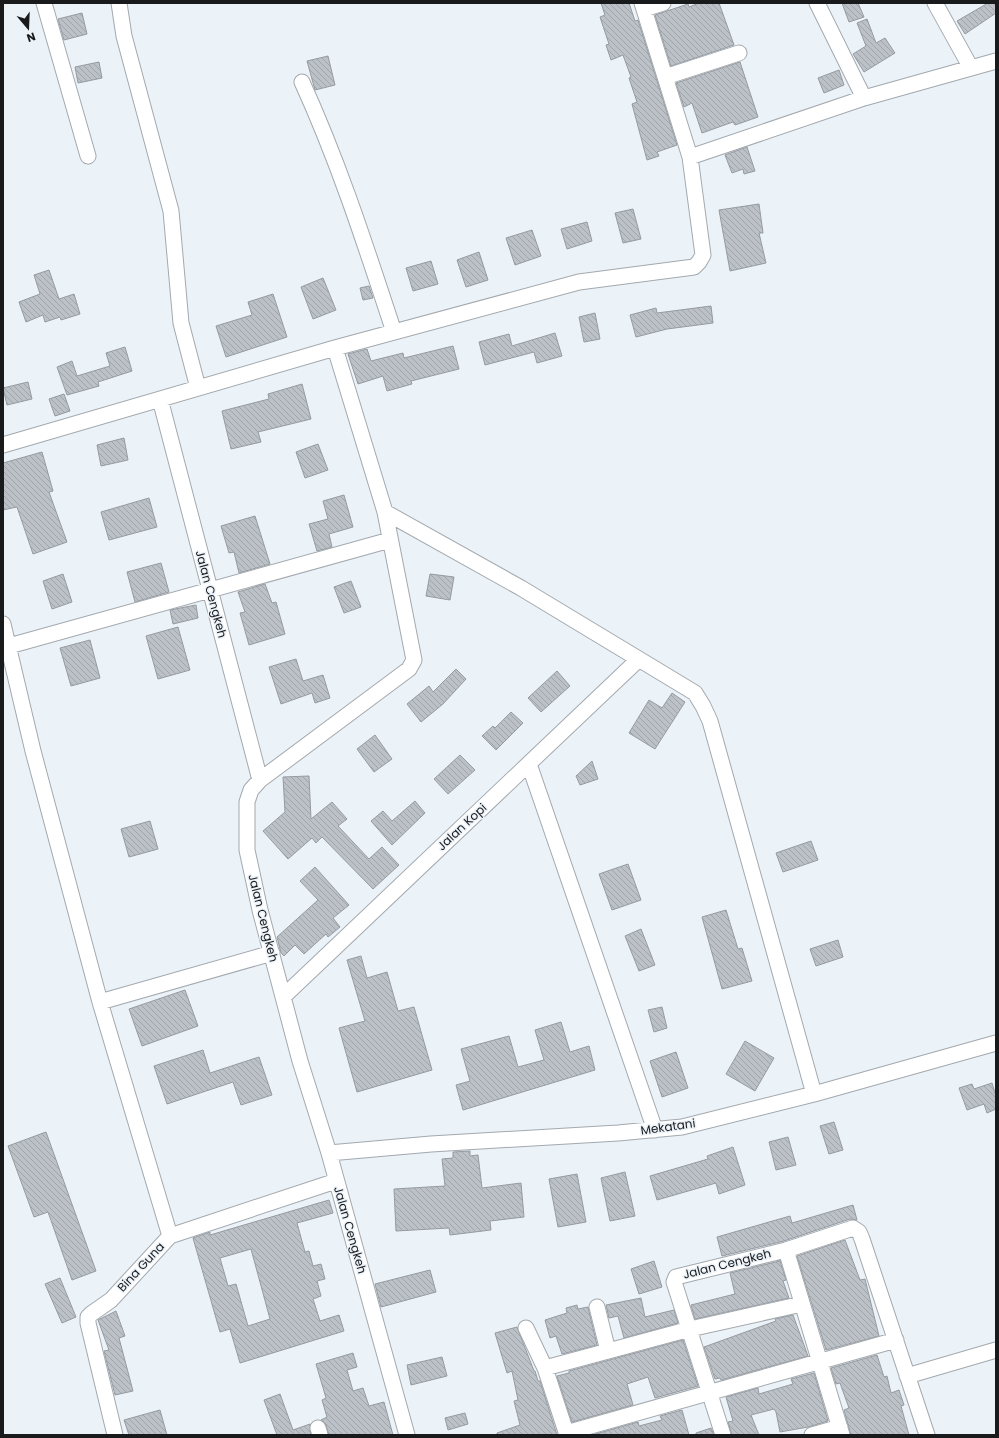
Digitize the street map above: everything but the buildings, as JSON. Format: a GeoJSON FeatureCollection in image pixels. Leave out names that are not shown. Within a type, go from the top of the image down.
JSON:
{"type":"FeatureCollection","features":[{"type":"Feature","properties":{"kind":"street"},"geometry":{"type":"LineString","coordinates":[[44,3],[88,156]]}},
{"type":"Feature","properties":{"kind":"street"},"geometry":{"type":"LineString","coordinates":[[118,3],[124,36],[170,210],[181,323],[198,388]]}},
{"type":"Feature","properties":{"kind":"street"},"geometry":{"type":"LineString","coordinates":[[3,445],[335,348],[579,282],[694,267],[703,255],[690,157],[643,6],[663,3]]}},
{"type":"Feature","properties":{"kind":"street"},"geometry":{"type":"LineString","coordinates":[[818,3],[864,98]]}},
{"type":"Feature","properties":{"kind":"street"},"geometry":{"type":"LineString","coordinates":[[935,3],[971,68]]}},
{"type":"Feature","properties":{"kind":"street"},"geometry":{"type":"LineString","coordinates":[[665,77],[739,53]]}},
{"type":"Feature","properties":{"kind":"street"},"geometry":{"type":"LineString","coordinates":[[690,157],[864,98],[996,61]]}},
{"type":"Feature","properties":{"kind":"street"},"geometry":{"type":"LineString","coordinates":[[302,82],[321,123],[358,221],[394,332]]}},
{"type":"Feature","properties":{"kind":"street"},"geometry":{"type":"LineString","coordinates":[[260,780],[409,669],[414,660],[384,512],[335,348]]}},
{"type":"Feature","properties":{"kind":"street","name":"Jalan Cengkeh"},"geometry":{"type":"LineString","coordinates":[[160,399],[260,780],[251,790],[247,802],[247,850],[300,1061],[329,1153],[407,1435]]}},
{"type":"Feature","properties":{"kind":"street"},"geometry":{"type":"LineString","coordinates":[[384,512],[521,588],[694,693],[703,706],[710,721],[814,1094]]}},
{"type":"Feature","properties":{"kind":"street"},"geometry":{"type":"LineString","coordinates":[[9,646],[390,540]]}},
{"type":"Feature","properties":{"kind":"street"},"geometry":{"type":"LineString","coordinates":[[3,624],[33,751],[100,1002],[170,1236]]}},
{"type":"Feature","properties":{"kind":"street","name":"Jalan Kopi"},"geometry":{"type":"LineString","coordinates":[[284,996],[639,659]]}},
{"type":"Feature","properties":{"kind":"street"},"geometry":{"type":"LineString","coordinates":[[528,764],[654,1130]]}},
{"type":"Feature","properties":{"kind":"street"},"geometry":{"type":"LineString","coordinates":[[100,1002],[272,953]]}},
{"type":"Feature","properties":{"kind":"street","name":"Mekatani"},"geometry":{"type":"LineString","coordinates":[[329,1153],[431,1144],[654,1130],[699,1124],[814,1094],[996,1043]]}},
{"type":"Feature","properties":{"kind":"street","name":"Bina Guna"},"geometry":{"type":"LineString","coordinates":[[115,1435],[88,1323],[88,1317],[111,1300],[170,1236],[336,1181]]}},
{"type":"Feature","properties":{"kind":"street","name":"Jalan Cengkeh"},"geometry":{"type":"LineString","coordinates":[[723,1435],[674,1282],[676,1277],[786,1250],[853,1228],[859,1232],[862,1239],[896,1340]]}},
{"type":"Feature","properties":{"kind":"street"},"geometry":{"type":"LineString","coordinates":[[786,1250],[841,1431],[812,1435]]}},
{"type":"Feature","properties":{"kind":"street"},"geometry":{"type":"LineString","coordinates":[[545,1368],[690,1329],[802,1304]]}},
{"type":"Feature","properties":{"kind":"street"},"geometry":{"type":"LineString","coordinates":[[597,1307],[608,1350]]}},
{"type":"Feature","properties":{"kind":"street"},"geometry":{"type":"LineString","coordinates":[[526,1328],[545,1368],[567,1434],[896,1340],[927,1435]]}},
{"type":"Feature","properties":{"kind":"street"},"geometry":{"type":"LineString","coordinates":[[907,1376],[996,1350]]}}]}
